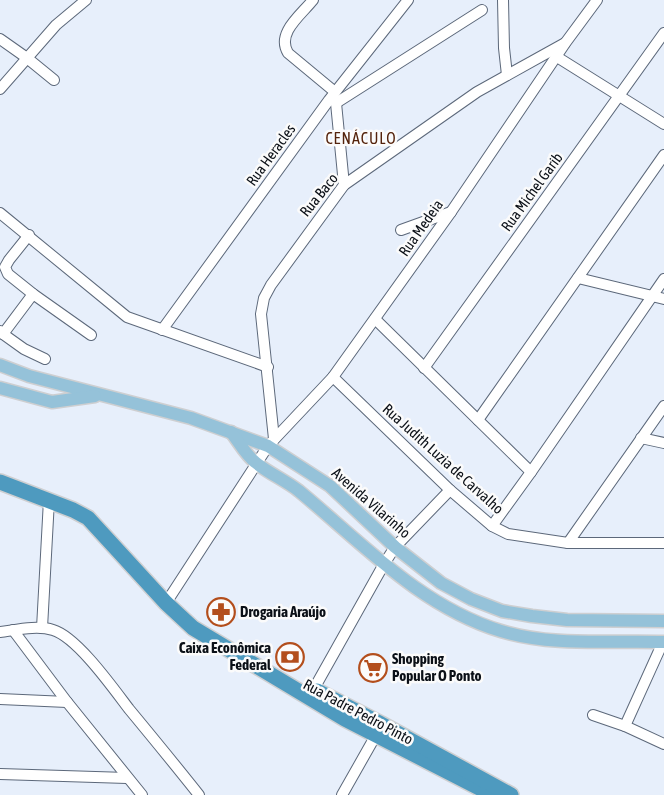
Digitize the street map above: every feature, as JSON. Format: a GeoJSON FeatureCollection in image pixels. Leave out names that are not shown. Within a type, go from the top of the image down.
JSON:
{"type":"FeatureCollection","features":[{"type":"Feature","properties":{"kind":"highway","name":"Rua Padre Pedro Pinto"},"geometry":{"type":"LineString","coordinates":[[0,482],[49,500],[88,518],[164,598],[198,622],[311,693],[345,719],[493,795]]}},
{"type":"Feature","properties":{"kind":"highway","name":"Rua Padre Pedro Pinto"},"geometry":{"type":"LineString","coordinates":[[311,693],[382,724],[511,795]]}},
{"type":"Feature","properties":{"kind":"main road","name":"Avenida Vilarinho"},"geometry":{"type":"LineString","coordinates":[[0,365],[29,376],[191,418],[271,443],[330,486],[396,547],[441,583],[471,599],[502,611],[567,620],[664,620]]}},
{"type":"Feature","properties":{"kind":"main road"},"geometry":{"type":"LineString","coordinates":[[0,388],[52,402],[104,395]]}},
{"type":"Feature","properties":{"kind":"main road"},"geometry":{"type":"LineString","coordinates":[[231,432],[253,460],[297,490],[384,564],[428,596],[462,615],[501,631],[538,638],[664,642]]}},
{"type":"Feature","properties":{"kind":"street"},"geometry":{"type":"LineString","coordinates":[[0,89],[56,25],[86,0]]}},
{"type":"Feature","properties":{"kind":"street"},"geometry":{"type":"LineString","coordinates":[[313,0],[285,33],[284,48],[333,98],[344,185]]}},
{"type":"Feature","properties":{"kind":"street","name":"Rua Heracles"},"geometry":{"type":"LineString","coordinates":[[162,330],[333,98],[408,0]]}},
{"type":"Feature","properties":{"kind":"street"},"geometry":{"type":"LineString","coordinates":[[502,0],[507,75]]}},
{"type":"Feature","properties":{"kind":"street","name":"Rua Medeia"},"geometry":{"type":"LineString","coordinates":[[164,598],[253,460],[333,378],[451,212],[566,42],[597,0]]}},
{"type":"Feature","properties":{"kind":"street"},"geometry":{"type":"LineString","coordinates":[[333,98],[482,10]]}},
{"type":"Feature","properties":{"kind":"street","name":"Rua Michel Garib"},"geometry":{"type":"LineString","coordinates":[[424,368],[664,33]]}},
{"type":"Feature","properties":{"kind":"street"},"geometry":{"type":"LineString","coordinates":[[0,39],[54,80]]}},
{"type":"Feature","properties":{"kind":"street","name":"Rua Baco"},"geometry":{"type":"LineString","coordinates":[[271,443],[268,367],[261,314],[264,298],[271,285],[344,185],[477,92],[566,42]]}},
{"type":"Feature","properties":{"kind":"street"},"geometry":{"type":"LineString","coordinates":[[557,57],[664,124]]}},
{"type":"Feature","properties":{"kind":"street"},"geometry":{"type":"LineString","coordinates":[[478,420],[664,155]]}},
{"type":"Feature","properties":{"kind":"street"},"geometry":{"type":"LineString","coordinates":[[401,230],[451,212]]}},
{"type":"Feature","properties":{"kind":"street"},"geometry":{"type":"LineString","coordinates":[[0,213],[29,235],[127,318],[268,367]]}},
{"type":"Feature","properties":{"kind":"street"},"geometry":{"type":"LineString","coordinates":[[29,235],[8,260],[5,267],[8,274],[33,294],[91,334]]}},
{"type":"Feature","properties":{"kind":"street"},"geometry":{"type":"LineString","coordinates":[[578,278],[664,299]]}},
{"type":"Feature","properties":{"kind":"street"},"geometry":{"type":"LineString","coordinates":[[492,526],[664,279]]}},
{"type":"Feature","properties":{"kind":"street"},"geometry":{"type":"LineString","coordinates":[[33,294],[2,332],[24,349],[46,359]]}},
{"type":"Feature","properties":{"kind":"street"},"geometry":{"type":"LineString","coordinates":[[374,319],[531,472]]}},
{"type":"Feature","properties":{"kind":"street","name":"Rua Judith Luzia de Carvalho"},"geometry":{"type":"LineString","coordinates":[[333,378],[450,490],[492,526],[515,536],[568,542],[664,543]]}},
{"type":"Feature","properties":{"kind":"street"},"geometry":{"type":"LineString","coordinates":[[568,542],[664,406]]}},
{"type":"Feature","properties":{"kind":"street"},"geometry":{"type":"LineString","coordinates":[[642,438],[664,443]]}},
{"type":"Feature","properties":{"kind":"street"},"geometry":{"type":"LineString","coordinates":[[311,693],[384,564],[396,547],[450,490]]}},
{"type":"Feature","properties":{"kind":"street"},"geometry":{"type":"LineString","coordinates":[[42,628],[49,500]]}},
{"type":"Feature","properties":{"kind":"street"},"geometry":{"type":"LineString","coordinates":[[0,632],[42,628],[60,632],[98,670],[199,795]]}},
{"type":"Feature","properties":{"kind":"street"},"geometry":{"type":"LineString","coordinates":[[13,630],[67,702],[142,795]]}},
{"type":"Feature","properties":{"kind":"street"},"geometry":{"type":"LineString","coordinates":[[625,726],[664,642]]}},
{"type":"Feature","properties":{"kind":"street"},"geometry":{"type":"LineString","coordinates":[[0,699],[67,702]]}},
{"type":"Feature","properties":{"kind":"street"},"geometry":{"type":"LineString","coordinates":[[593,715],[625,726],[664,744]]}},
{"type":"Feature","properties":{"kind":"street"},"geometry":{"type":"LineString","coordinates":[[342,795],[376,735]]}},
{"type":"Feature","properties":{"kind":"street"},"geometry":{"type":"LineString","coordinates":[[0,774],[127,778]]}},
{"type":"Feature","properties":{"kind":"place","name":"Drogaria Araújo"},"geometry":{"type":"Point","coordinates":[221,612]}},
{"type":"Feature","properties":{"kind":"place","name":"Caixa Econômica Federal"},"geometry":{"type":"Point","coordinates":[290,657]}},
{"type":"Feature","properties":{"kind":"place","name":"Shopping Popular O Ponto"},"geometry":{"type":"Point","coordinates":[373,668]}},
{"type":"Feature","properties":{"kind":"district","name":"CENÁCULO"},"geometry":{"type":"Point","coordinates":[361,138]}}]}
